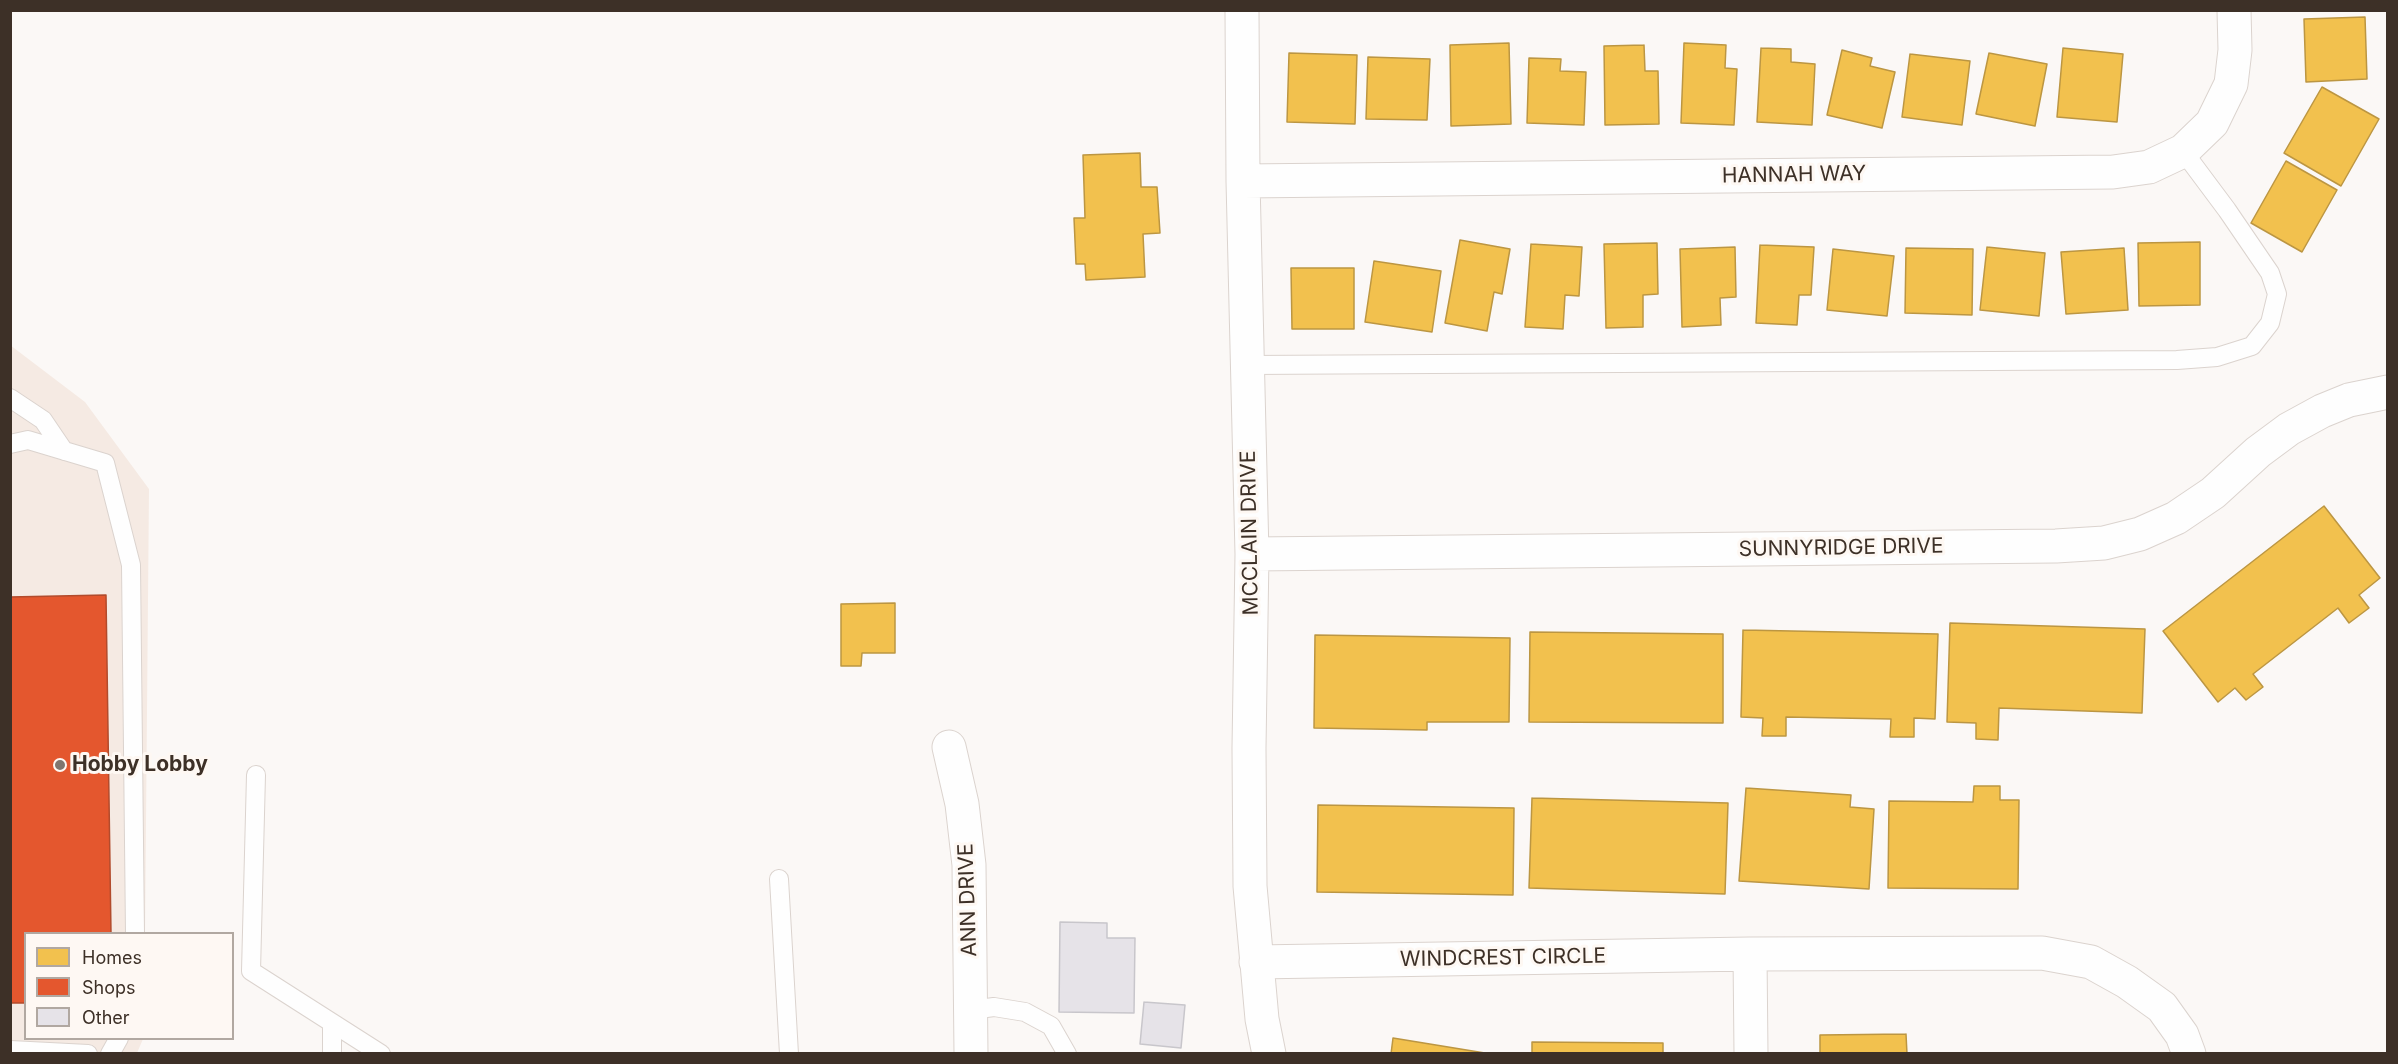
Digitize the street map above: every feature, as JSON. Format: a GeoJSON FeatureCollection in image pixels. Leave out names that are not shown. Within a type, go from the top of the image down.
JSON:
{"type":"FeatureCollection","features":[{"type":"Feature","properties":{"kind":"street","name":"MCCLAIN DRIVE"},"geometry":{"type":"LineString","coordinates":[[1242,10],[1243,181],[1252,554],[1249,748],[1250,886],[1262,1019],[1269,1053]]}},
{"type":"Feature","properties":{"kind":"street","name":"HANNAH WAY"},"geometry":{"type":"LineString","coordinates":[[1243,181],[2113,172],[2149,167],[2183,151],[2212,123],[2231,84],[2235,50],[2234,10]]}},
{"type":"Feature","properties":{"kind":"street","name":"SUNNYRIDGE DRIVE"},"geometry":{"type":"LineString","coordinates":[[1252,554],[2056,546],[2104,543],[2140,534],[2176,518],[2213,493],[2258,452],[2289,429],[2322,411],[2349,400],[2388,392]]}},
{"type":"Feature","properties":{"kind":"street","name":"ANN DRIVE"},"geometry":{"type":"LineString","coordinates":[[950,747],[962,804],[969,865],[971,1053]]}},
{"type":"Feature","properties":{"kind":"street","name":"WINDCREST CIRCLE"},"geometry":{"type":"LineString","coordinates":[[1256,962],[1750,954],[2042,953],[2091,962],[2127,982],[2162,1007],[2182,1035],[2189,1053]]}},
{"type":"Feature","properties":{"kind":"street"},"geometry":{"type":"LineString","coordinates":[[1750,954],[1751,1053]]}},
{"type":"Feature","properties":{"kind":"lane"},"geometry":{"type":"LineString","coordinates":[[1247,365],[2177,360],[2217,357],[2252,346],[2271,323],[2277,294],[2270,273],[2228,210],[2183,151]]}},
{"type":"Feature","properties":{"kind":"lane"},"geometry":{"type":"LineString","coordinates":[[10,398],[43,420],[64,451]]}},
{"type":"Feature","properties":{"kind":"lane"},"geometry":{"type":"LineString","coordinates":[[10,444],[28,440],[105,463],[131,566],[135,932]]}},
{"type":"Feature","properties":{"kind":"lane"},"geometry":{"type":"LineString","coordinates":[[256,775],[251,971],[381,1053]]}},
{"type":"Feature","properties":{"kind":"lane"},"geometry":{"type":"LineString","coordinates":[[779,879],[789,1053]]}},
{"type":"Feature","properties":{"kind":"lane"},"geometry":{"type":"LineString","coordinates":[[971,1010],[994,1007],[1025,1012],[1051,1026],[1067,1053]]}},
{"type":"Feature","properties":{"kind":"lane"},"geometry":{"type":"LineString","coordinates":[[332,1023],[332,1053]]}},
{"type":"Feature","properties":{"kind":"lane"},"geometry":{"type":"LineString","coordinates":[[10,1050],[88,1053]]}},
{"type":"Feature","properties":{"kind":"shaded area"},"geometry":{"type":"Polygon","coordinates":[[[10,345],[85,402],[149,489],[145,932],[24,932],[24,1040],[143,1040],[137,1053],[11,1053],[10,345]]]}},
{"type":"Feature","properties":{"kind":"building: Homes"},"geometry":{"type":"Polygon","coordinates":[[[2365,17],[2367,79],[2306,82],[2304,19],[2365,17]]]}},
{"type":"Feature","properties":{"kind":"building: Homes"},"geometry":{"type":"Polygon","coordinates":[[[1509,43],[1511,124],[1451,126],[1450,45],[1509,43]]]}},
{"type":"Feature","properties":{"kind":"building: Homes"},"geometry":{"type":"Polygon","coordinates":[[[1684,43],[1726,45],[1725,68],[1737,69],[1734,125],[1681,123],[1684,43]]]}},
{"type":"Feature","properties":{"kind":"building: Homes"},"geometry":{"type":"Polygon","coordinates":[[[1644,45],[1645,71],[1658,71],[1659,124],[1605,125],[1604,46],[1644,45]]]}},
{"type":"Feature","properties":{"kind":"building: Homes"},"geometry":{"type":"Polygon","coordinates":[[[1761,48],[1791,49],[1791,62],[1815,64],[1812,125],[1757,122],[1761,48]]]}},
{"type":"Feature","properties":{"kind":"building: Homes"},"geometry":{"type":"Polygon","coordinates":[[[2063,48],[2123,54],[2117,122],[2057,117],[2063,48]]]}},
{"type":"Feature","properties":{"kind":"building: Homes"},"geometry":{"type":"Polygon","coordinates":[[[1842,50],[1872,58],[1870,66],[1895,72],[1882,128],[1827,115],[1842,50]]]}},
{"type":"Feature","properties":{"kind":"building: Homes"},"geometry":{"type":"Polygon","coordinates":[[[1289,53],[1357,55],[1355,124],[1287,122],[1289,53]]]}},
{"type":"Feature","properties":{"kind":"building: Homes"},"geometry":{"type":"Polygon","coordinates":[[[1989,53],[2047,64],[2035,126],[1976,114],[1989,53]]]}},
{"type":"Feature","properties":{"kind":"building: Homes"},"geometry":{"type":"Polygon","coordinates":[[[1910,54],[1970,61],[1962,125],[1902,117],[1910,54]]]}},
{"type":"Feature","properties":{"kind":"building: Homes"},"geometry":{"type":"Polygon","coordinates":[[[1368,57],[1430,59],[1427,120],[1366,119],[1368,57]]]}},
{"type":"Feature","properties":{"kind":"building: Homes"},"geometry":{"type":"Polygon","coordinates":[[[1529,58],[1561,59],[1560,71],[1586,72],[1584,125],[1527,123],[1529,58]]]}},
{"type":"Feature","properties":{"kind":"building: Homes"},"geometry":{"type":"Polygon","coordinates":[[[2322,87],[2379,119],[2341,186],[2284,153],[2322,87]]]}},
{"type":"Feature","properties":{"kind":"building: Homes"},"geometry":{"type":"Polygon","coordinates":[[[1140,153],[1141,187],[1157,187],[1160,233],[1143,234],[1145,277],[1086,280],[1085,264],[1076,264],[1074,218],[1085,218],[1083,155],[1140,153]]]}},
{"type":"Feature","properties":{"kind":"building: Homes"},"geometry":{"type":"Polygon","coordinates":[[[2286,161],[2337,190],[2302,252],[2251,223],[2286,161]]]}},
{"type":"Feature","properties":{"kind":"building: Homes"},"geometry":{"type":"Polygon","coordinates":[[[1460,240],[1510,249],[1502,294],[1494,292],[1487,331],[1445,323],[1460,240]]]}},
{"type":"Feature","properties":{"kind":"building: Homes"},"geometry":{"type":"Polygon","coordinates":[[[2200,242],[2200,305],[2139,306],[2138,243],[2200,242]]]}},
{"type":"Feature","properties":{"kind":"building: Homes"},"geometry":{"type":"Polygon","coordinates":[[[1657,243],[1658,294],[1643,295],[1643,327],[1606,328],[1604,244],[1657,243]]]}},
{"type":"Feature","properties":{"kind":"building: Homes"},"geometry":{"type":"Polygon","coordinates":[[[1531,244],[1582,247],[1579,296],[1565,295],[1563,329],[1525,327],[1531,244]]]}},
{"type":"Feature","properties":{"kind":"building: Homes"},"geometry":{"type":"Polygon","coordinates":[[[1760,245],[1814,247],[1811,295],[1799,295],[1797,325],[1756,323],[1760,245]]]}},
{"type":"Feature","properties":{"kind":"building: Homes"},"geometry":{"type":"Polygon","coordinates":[[[1735,247],[1736,297],[1720,298],[1721,325],[1682,327],[1680,249],[1735,247]]]}},
{"type":"Feature","properties":{"kind":"building: Homes"},"geometry":{"type":"Polygon","coordinates":[[[1987,247],[2045,253],[2039,316],[1980,310],[1987,247]]]}},
{"type":"Feature","properties":{"kind":"building: Homes"},"geometry":{"type":"Polygon","coordinates":[[[1906,248],[1973,249],[1972,315],[1905,313],[1906,248]]]}},
{"type":"Feature","properties":{"kind":"building: Homes"},"geometry":{"type":"Polygon","coordinates":[[[2124,248],[2128,310],[2066,314],[2061,252],[2124,248]]]}},
{"type":"Feature","properties":{"kind":"building: Homes"},"geometry":{"type":"Polygon","coordinates":[[[1833,249],[1894,256],[1887,316],[1827,310],[1833,249]]]}},
{"type":"Feature","properties":{"kind":"building: Homes"},"geometry":{"type":"Polygon","coordinates":[[[1374,261],[1441,271],[1432,332],[1365,322],[1374,261]]]}},
{"type":"Feature","properties":{"kind":"building: Homes"},"geometry":{"type":"Polygon","coordinates":[[[1291,268],[1354,268],[1354,329],[1292,329],[1291,268]]]}},
{"type":"Feature","properties":{"kind":"building: Homes"},"geometry":{"type":"Polygon","coordinates":[[[2324,506],[2380,578],[2359,595],[2369,608],[2349,623],[2338,608],[2253,674],[2263,687],[2246,700],[2235,688],[2218,702],[2163,631],[2324,506]]]}},
{"type":"Feature","properties":{"kind":"building: Homes"},"geometry":{"type":"Polygon","coordinates":[[[895,603],[895,653],[862,653],[861,666],[841,666],[841,604],[895,603]]]}},
{"type":"Feature","properties":{"kind":"building: Homes"},"geometry":{"type":"Polygon","coordinates":[[[1950,623],[2145,629],[2142,713],[1999,708],[1998,740],[1976,739],[1976,723],[1947,722],[1950,623]]]}},
{"type":"Feature","properties":{"kind":"building: Homes"},"geometry":{"type":"Polygon","coordinates":[[[1743,630],[1938,634],[1935,719],[1914,718],[1914,737],[1890,737],[1891,719],[1786,717],[1786,736],[1762,736],[1763,718],[1741,717],[1743,630]]]}},
{"type":"Feature","properties":{"kind":"building: Homes"},"geometry":{"type":"Polygon","coordinates":[[[1530,632],[1723,634],[1723,723],[1529,722],[1530,632]]]}},
{"type":"Feature","properties":{"kind":"building: Homes"},"geometry":{"type":"Polygon","coordinates":[[[1315,635],[1510,638],[1509,722],[1427,722],[1427,730],[1314,728],[1315,635]]]}},
{"type":"Feature","properties":{"kind":"building: Homes"},"geometry":{"type":"Polygon","coordinates":[[[1974,786],[2000,786],[2000,800],[2019,800],[2018,889],[1888,888],[1889,801],[1973,802],[1974,786]]]}},
{"type":"Feature","properties":{"kind":"building: Homes"},"geometry":{"type":"Polygon","coordinates":[[[1746,788],[1851,795],[1850,807],[1874,809],[1869,889],[1739,881],[1746,788]]]}},
{"type":"Feature","properties":{"kind":"building: Homes"},"geometry":{"type":"Polygon","coordinates":[[[1532,798],[1728,803],[1725,894],[1529,888],[1532,798]]]}},
{"type":"Feature","properties":{"kind":"building: Homes"},"geometry":{"type":"Polygon","coordinates":[[[1318,805],[1514,808],[1513,895],[1317,892],[1318,805]]]}},
{"type":"Feature","properties":{"kind":"building: Homes"},"geometry":{"type":"Polygon","coordinates":[[[1906,1034],[1907,1054],[1820,1054],[1820,1035],[1906,1034]]]}},
{"type":"Feature","properties":{"kind":"building: Homes"},"geometry":{"type":"Polygon","coordinates":[[[1393,1038],[1491,1054],[1391,1054],[1393,1038]]]}},
{"type":"Feature","properties":{"kind":"building: Homes"},"geometry":{"type":"Polygon","coordinates":[[[1532,1042],[1663,1043],[1663,1054],[1532,1054],[1532,1042]]]}},
{"type":"Feature","properties":{"kind":"building: Shops","name":"Hobby Lobby"},"geometry":{"type":"Polygon","coordinates":[[[106,595],[111,932],[24,932],[24,1003],[10,1003],[10,597],[106,595]]]}},
{"type":"Feature","properties":{"kind":"building: Other"},"geometry":{"type":"Polygon","coordinates":[[[1060,922],[1107,923],[1107,938],[1135,938],[1134,1013],[1059,1012],[1060,922]]]}},
{"type":"Feature","properties":{"kind":"building: Other"},"geometry":{"type":"Polygon","coordinates":[[[1144,1002],[1185,1005],[1181,1048],[1140,1044],[1144,1002]]]}},
{"type":"Feature","properties":{"kind":"place","name":"Hobby Lobby"},"geometry":{"type":"Point","coordinates":[60,765]}}]}
